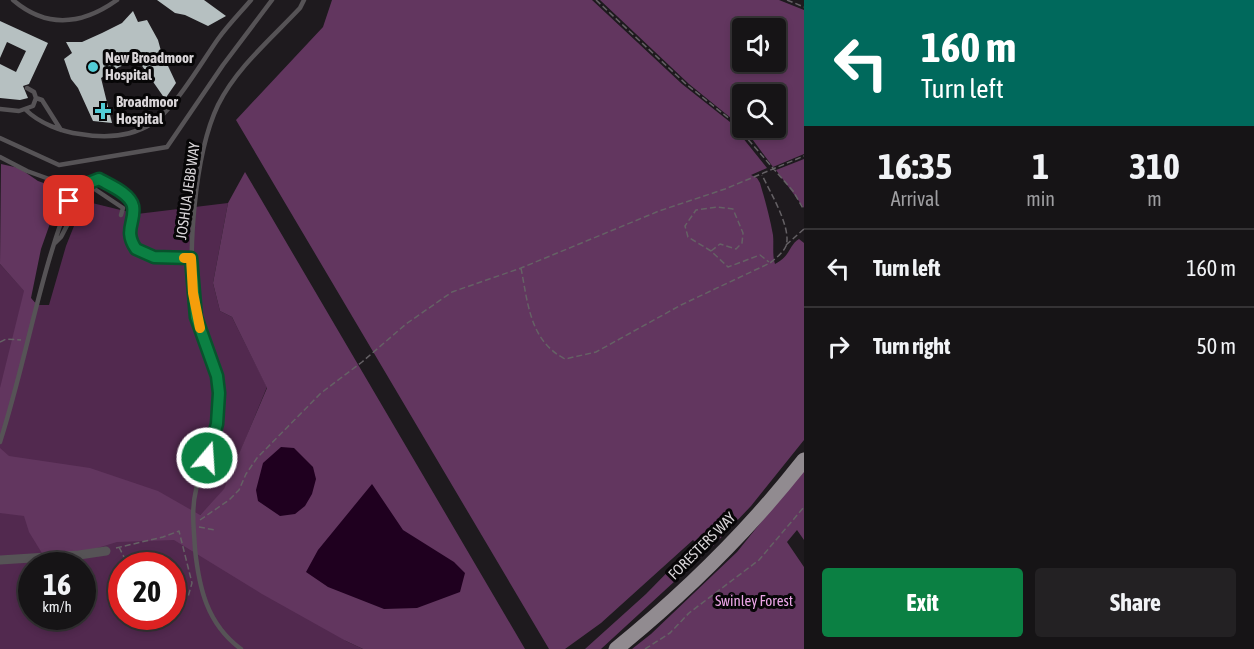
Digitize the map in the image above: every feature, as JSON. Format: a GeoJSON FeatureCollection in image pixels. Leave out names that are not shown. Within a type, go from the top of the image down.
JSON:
{"type":"FeatureCollection","features":[{"type":"Feature","properties":{"kind":"main road","name":"FORESTERS WAY"},"geometry":{"type":"LineString","coordinates":[[616,649],[726,550],[804,460]]}},
{"type":"Feature","properties":{"kind":"street"},"geometry":{"type":"LineString","coordinates":[[0,560],[106,551]]}},
{"type":"Feature","properties":{"kind":"lane"},"geometry":{"type":"LineString","coordinates":[[13,0],[22,8],[43,17],[68,21],[97,11],[117,0]]}},
{"type":"Feature","properties":{"kind":"lane"},"geometry":{"type":"LineString","coordinates":[[26,110],[31,115],[61,130],[90,136],[112,136],[133,132],[149,125],[171,106],[220,36],[250,0]]}},
{"type":"Feature","properties":{"kind":"lane"},"geometry":{"type":"LineString","coordinates":[[0,138],[59,165],[167,147],[223,65],[272,0]]}},
{"type":"Feature","properties":{"kind":"lane","name":"JOSHUA JEBB WAY"},"geometry":{"type":"LineString","coordinates":[[241,649],[220,627],[205,602],[198,580],[193,524],[195,491],[217,424],[219,393],[217,376],[196,317],[191,258],[199,178],[205,145],[218,105],[243,68],[300,8],[304,0]]}},
{"type":"Feature","properties":{"kind":"lane"},"geometry":{"type":"LineString","coordinates":[[0,109],[19,111],[33,106],[36,98],[34,92],[27,88]]}},
{"type":"Feature","properties":{"kind":"lane"},"geometry":{"type":"LineString","coordinates":[[36,98],[42,100],[61,130]]}},
{"type":"Feature","properties":{"kind":"lane"},"geometry":{"type":"LineString","coordinates":[[0,157],[27,171],[74,189],[99,179],[113,187],[132,204],[130,236],[136,249],[154,257],[191,258]]}},
{"type":"Feature","properties":{"kind":"lane"},"geometry":{"type":"LineString","coordinates":[[55,243],[61,237],[85,191],[93,188],[123,208],[121,215]]}},
{"type":"Feature","properties":{"kind":"lane"},"geometry":{"type":"LineString","coordinates":[[0,442],[63,213],[74,189]]}},
{"type":"Feature","properties":{"kind":"path"},"geometry":{"type":"LineString","coordinates":[[596,0],[686,84],[731,120],[793,190],[804,210]]}},
{"type":"Feature","properties":{"kind":"path"},"geometry":{"type":"LineString","coordinates":[[787,0],[804,7]]}},
{"type":"Feature","properties":{"kind":"path"},"geometry":{"type":"LineString","coordinates":[[200,521],[230,500],[239,490],[257,458],[321,393],[406,324],[452,292],[521,268],[658,211],[725,189],[804,156]]}},
{"type":"Feature","properties":{"kind":"path"},"geometry":{"type":"LineString","coordinates":[[762,174],[787,232],[786,245]]}},
{"type":"Feature","properties":{"kind":"path"},"geometry":{"type":"LineString","coordinates":[[711,251],[720,244],[736,249],[742,243],[743,233],[733,209],[717,207],[696,210],[685,226],[688,237],[711,251],[728,267],[760,255],[770,263]]}},
{"type":"Feature","properties":{"kind":"path"},"geometry":{"type":"LineString","coordinates":[[521,268],[529,311],[543,344],[565,359],[596,352],[681,305],[770,263],[804,229]]}},
{"type":"Feature","properties":{"kind":"path"},"geometry":{"type":"LineString","coordinates":[[0,342],[6,339],[28,341]]}},
{"type":"Feature","properties":{"kind":"path"},"geometry":{"type":"LineString","coordinates":[[645,649],[670,633],[689,612],[759,560],[804,507]]}},
{"type":"Feature","properties":{"kind":"path"},"geometry":{"type":"LineString","coordinates":[[193,524],[215,530]]}},
{"type":"Feature","properties":{"kind":"path"},"geometry":{"type":"LineString","coordinates":[[122,552],[119,546],[179,531],[184,552]]}},
{"type":"Feature","properties":{"kind":"path"},"geometry":{"type":"LineString","coordinates":[[186,559],[192,583],[188,597],[186,596]]}},
{"type":"Feature","properties":{"kind":"shaded area"},"geometry":{"type":"Polygon","coordinates":[[[84,201],[137,214],[228,203],[213,283],[220,311],[232,317],[267,387],[225,489],[200,515],[346,641],[363,649],[0,649],[0,264],[37,305],[49,305],[66,246],[84,201]]]}},
{"type":"Feature","properties":{"kind":"shaded area"},"geometry":{"type":"Polygon","coordinates":[[[281,447],[294,448],[313,467],[316,479],[312,494],[305,506],[295,514],[280,516],[258,501],[256,490],[263,463],[281,447]]]}},
{"type":"Feature","properties":{"kind":"shaded area"},"geometry":{"type":"Polygon","coordinates":[[[372,484],[403,530],[454,562],[465,573],[460,592],[417,608],[384,609],[328,587],[306,572],[318,550],[372,484]]]}},
{"type":"Feature","properties":{"kind":"green space"},"geometry":{"type":"Polygon","coordinates":[[[332,0],[592,0],[682,84],[730,122],[732,138],[743,138],[767,168],[751,175],[760,183],[766,202],[773,235],[775,264],[784,258],[799,239],[804,243],[804,440],[751,506],[713,546],[601,649],[585,649],[646,594],[696,543],[693,540],[601,623],[565,649],[549,649],[236,120],[323,27],[332,0]]]}},
{"type":"Feature","properties":{"kind":"green space"},"geometry":{"type":"Polygon","coordinates":[[[600,0],[779,0],[804,10],[804,154],[773,167],[751,138],[786,138],[786,84],[732,84],[732,119],[689,84],[600,0]]]}},
{"type":"Feature","properties":{"kind":"green space"},"geometry":{"type":"Polygon","coordinates":[[[804,159],[804,208],[776,170],[804,159]]]}},
{"type":"Feature","properties":{"kind":"green space"},"geometry":{"type":"Polygon","coordinates":[[[1,164],[19,168],[38,181],[69,192],[53,215],[41,249],[31,298],[37,305],[0,442],[0,388],[24,291],[0,264],[1,164]]]}},
{"type":"Feature","properties":{"kind":"green space"},"geometry":{"type":"Polygon","coordinates":[[[245,172],[525,649],[363,649],[262,594],[174,540],[117,542],[84,552],[41,552],[29,532],[24,516],[0,513],[0,448],[9,456],[90,468],[158,491],[200,515],[224,489],[267,388],[232,317],[220,311],[213,283],[228,203],[245,172]]]}},
{"type":"Feature","properties":{"kind":"green space","name":"Swinley Forest"},"geometry":{"type":"Polygon","coordinates":[[[804,469],[804,540],[797,530],[787,542],[804,567],[804,649],[632,649],[651,634],[737,552],[804,469]]]}},
{"type":"Feature","properties":{"kind":"building"},"geometry":{"type":"Polygon","coordinates":[[[157,0],[204,0],[226,16],[208,26],[185,15],[175,13],[157,0]]]}},
{"type":"Feature","properties":{"kind":"building","name":"New Broadmoor Hospital"},"geometry":{"type":"Polygon","coordinates":[[[133,11],[138,22],[147,20],[176,83],[165,99],[138,60],[119,67],[101,78],[112,123],[93,121],[78,88],[71,79],[64,59],[72,53],[66,42],[82,42],[102,33],[122,23],[133,11]]]}},
{"type":"Feature","properties":{"kind":"building"},"geometry":{"type":"Polygon","coordinates":[[[0,21],[48,43],[29,84],[23,86],[28,98],[20,100],[0,98],[0,64],[16,72],[26,51],[7,42],[0,58],[0,21]]]}},
{"type":"Feature","properties":{"kind":"slow traffic"},"geometry":{"type":"LineString","coordinates":[[184,258],[191,258],[196,317],[200,328]]}},
{"type":"Feature","properties":{"kind":"place","name":"New Broadmoor Hospital"},"geometry":{"type":"Point","coordinates":[93,67]}},
{"type":"Feature","properties":{"kind":"place","name":"Broadmoor Hospital"},"geometry":{"type":"Point","coordinates":[103,111]}},
{"type":"Feature","properties":{"kind":"route"},"geometry":{"type":"LineString","coordinates":[[69,201],[74,189],[99,179],[113,187],[132,204],[129,225],[132,244],[136,249],[154,257],[191,258],[196,317],[217,376],[219,393],[217,424],[207,458]]}}]}
